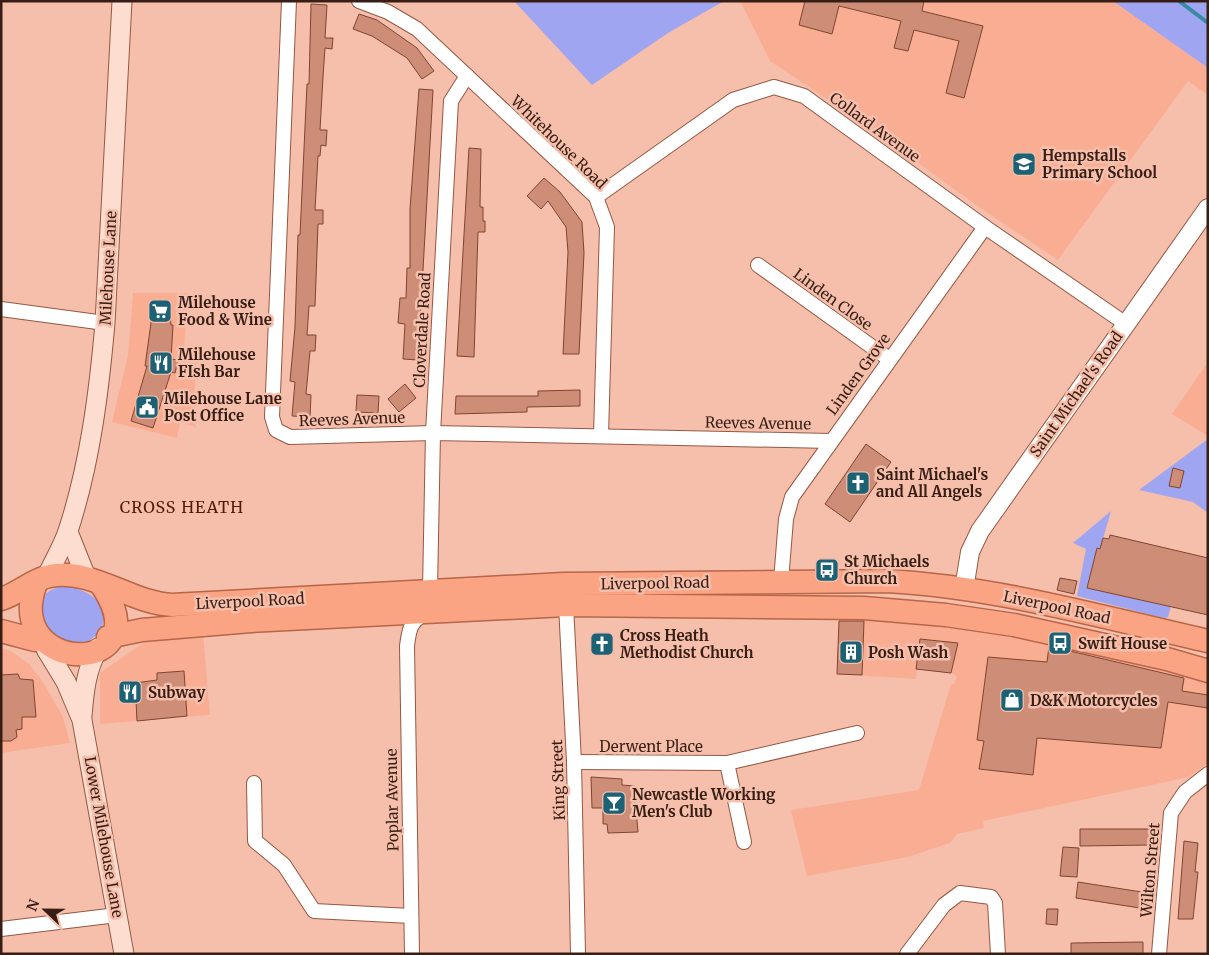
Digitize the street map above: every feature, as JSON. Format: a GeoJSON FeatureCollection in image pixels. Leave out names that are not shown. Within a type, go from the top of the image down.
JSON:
{"type":"FeatureCollection","features":[{"type":"Feature","properties":{"kind":"highway"},"geometry":{"type":"LineString","coordinates":[[1,599],[41,579],[66,574],[93,580],[113,604],[115,617],[103,643],[85,654],[74,655],[1,631]]}},
{"type":"Feature","properties":{"kind":"highway"},"geometry":{"type":"LineString","coordinates":[[40,644],[28,624],[26,608],[29,594],[41,579]]}},
{"type":"Feature","properties":{"kind":"highway","name":"Liverpool Road"},"geometry":{"type":"LineString","coordinates":[[93,580],[155,602],[172,606],[563,584],[887,581],[933,584],[958,603],[1048,622],[1092,641],[1208,671]]}},
{"type":"Feature","properties":{"kind":"highway","name":"Liverpool Road"},"geometry":{"type":"LineString","coordinates":[[103,643],[142,630],[566,605],[864,608],[958,603],[1208,641]]}},
{"type":"Feature","properties":{"kind":"main road","name":"Milehouse Lane"},"geometry":{"type":"LineString","coordinates":[[41,579],[68,532],[92,433],[105,323],[122,1]]}},
{"type":"Feature","properties":{"kind":"main road"},"geometry":{"type":"LineString","coordinates":[[68,532],[93,580]]}},
{"type":"Feature","properties":{"kind":"main road","name":"Lower Milehouse Lane"},"geometry":{"type":"LineString","coordinates":[[82,720],[84,685],[88,666],[103,643]]}},
{"type":"Feature","properties":{"kind":"main road","name":"Lower Milehouse Lane"},"geometry":{"type":"LineString","coordinates":[[40,644],[66,682],[82,720],[124,954]]}},
{"type":"Feature","properties":{"kind":"street","name":"Reeves Avenue"},"geometry":{"type":"LineString","coordinates":[[289,1],[272,417],[276,430],[290,437],[433,433],[830,441]]}},
{"type":"Feature","properties":{"kind":"street","name":"Whitehouse Road"},"geometry":{"type":"LineString","coordinates":[[359,1],[388,12],[417,29],[596,197],[607,227],[601,435]]}},
{"type":"Feature","properties":{"kind":"street","name":"Cloverdale Road"},"geometry":{"type":"LineString","coordinates":[[430,590],[433,433],[451,101],[467,76]]}},
{"type":"Feature","properties":{"kind":"street","name":"Collard Avenue"},"geometry":{"type":"LineString","coordinates":[[596,197],[733,100],[774,87],[804,96],[985,227],[1126,324]]}},
{"type":"Feature","properties":{"kind":"street","name":"Saint Michael's Road"},"geometry":{"type":"LineString","coordinates":[[958,603],[972,546],[980,531],[1208,208]]}},
{"type":"Feature","properties":{"kind":"street","name":"Linden Grove"},"geometry":{"type":"LineString","coordinates":[[781,581],[786,519],[792,497],[830,441],[985,227]]}},
{"type":"Feature","properties":{"kind":"street","name":"Linden Close"},"geometry":{"type":"LineString","coordinates":[[758,265],[889,359]]}},
{"type":"Feature","properties":{"kind":"street"},"geometry":{"type":"LineString","coordinates":[[1,309],[105,323]]}},
{"type":"Feature","properties":{"kind":"street","name":"King Street"},"geometry":{"type":"LineString","coordinates":[[566,605],[574,762],[578,954]]}},
{"type":"Feature","properties":{"kind":"street","name":"Poplar Avenue"},"geometry":{"type":"LineString","coordinates":[[412,954],[406,646],[409,626],[415,619],[427,612]]}},
{"type":"Feature","properties":{"kind":"street","name":"Derwent Place"},"geometry":{"type":"LineString","coordinates":[[574,762],[727,763],[857,734]]}},
{"type":"Feature","properties":{"kind":"street"},"geometry":{"type":"LineString","coordinates":[[727,763],[744,842]]}},
{"type":"Feature","properties":{"kind":"street","name":"Wilton Street"},"geometry":{"type":"LineString","coordinates":[[1159,954],[1171,813],[1185,792],[1208,774]]}},
{"type":"Feature","properties":{"kind":"street"},"geometry":{"type":"LineString","coordinates":[[254,783],[255,840],[284,864],[314,911],[410,916]]}},
{"type":"Feature","properties":{"kind":"street"},"geometry":{"type":"LineString","coordinates":[[907,954],[944,905],[960,894],[991,897],[995,903],[998,954]]}},
{"type":"Feature","properties":{"kind":"street"},"geometry":{"type":"LineString","coordinates":[[1,929],[117,915]]}},
{"type":"Feature","properties":{"kind":"shaded area"},"geometry":{"type":"Polygon","coordinates":[[[514,1],[724,1],[668,33],[592,85],[514,1]]]}},
{"type":"Feature","properties":{"kind":"shaded area","name":"Hempstalls Primary School"},"geometry":{"type":"Polygon","coordinates":[[[740,1],[1113,1],[1208,68],[1208,95],[1188,81],[1058,260],[979,207],[860,121],[770,61],[740,1]]]}},
{"type":"Feature","properties":{"kind":"shaded area"},"geometry":{"type":"Polygon","coordinates":[[[1113,1],[1208,1],[1208,68],[1113,1]]]}},
{"type":"Feature","properties":{"kind":"shaded area"},"geometry":{"type":"Polygon","coordinates":[[[133,293],[188,293],[184,349],[197,351],[193,418],[196,427],[180,422],[177,438],[112,422],[128,355],[133,293]]]}},
{"type":"Feature","properties":{"kind":"shaded area"},"geometry":{"type":"Polygon","coordinates":[[[1208,362],[1208,436],[1172,414],[1208,362]]]}},
{"type":"Feature","properties":{"kind":"shaded area"},"geometry":{"type":"Polygon","coordinates":[[[1208,439],[1208,513],[1193,502],[1139,490],[1208,439]]]}},
{"type":"Feature","properties":{"kind":"shaded area"},"geometry":{"type":"Polygon","coordinates":[[[1111,511],[1100,549],[1097,548],[1087,588],[1171,606],[1168,617],[1164,618],[1077,596],[1086,549],[1073,543],[1111,511]]]}},
{"type":"Feature","properties":{"kind":"shaded area"},"geometry":{"type":"Polygon","coordinates":[[[64,586],[85,592],[97,601],[103,612],[103,623],[98,633],[89,641],[77,644],[64,641],[40,622],[43,598],[50,591],[64,586]]]}},
{"type":"Feature","properties":{"kind":"shaded area"},"geometry":{"type":"Polygon","coordinates":[[[839,617],[865,617],[977,631],[1208,679],[1208,763],[1189,777],[983,821],[984,828],[957,834],[950,843],[908,857],[807,876],[791,810],[919,790],[951,684],[954,684],[957,676],[951,673],[917,669],[916,679],[837,674],[839,617]]]}},
{"type":"Feature","properties":{"kind":"shaded area"},"geometry":{"type":"Polygon","coordinates":[[[203,634],[210,715],[100,724],[100,673],[146,641],[203,634]]]}},
{"type":"Feature","properties":{"kind":"shaded area"},"geometry":{"type":"Polygon","coordinates":[[[1,648],[11,651],[29,664],[43,682],[63,717],[70,743],[1,753],[1,648]]]}},
{"type":"Feature","properties":{"kind":"building"},"geometry":{"type":"Polygon","coordinates":[[[805,1],[924,1],[922,11],[983,26],[964,98],[946,93],[959,41],[914,30],[908,51],[894,48],[901,21],[839,6],[832,34],[799,25],[805,1]]]}},
{"type":"Feature","properties":{"kind":"building"},"geometry":{"type":"Polygon","coordinates":[[[311,4],[327,5],[325,38],[333,38],[332,49],[325,48],[320,130],[327,130],[326,146],[321,145],[320,156],[318,156],[315,210],[323,210],[323,224],[318,224],[315,306],[309,306],[307,335],[316,335],[315,351],[310,351],[306,394],[311,395],[310,417],[292,416],[295,382],[290,381],[295,327],[298,235],[300,235],[307,84],[309,84],[311,4]]]}},
{"type":"Feature","properties":{"kind":"building"},"geometry":{"type":"Polygon","coordinates":[[[359,14],[377,20],[417,48],[434,71],[422,79],[407,58],[372,36],[353,29],[359,14]]]}},
{"type":"Feature","properties":{"kind":"building"},"geometry":{"type":"Polygon","coordinates":[[[419,89],[433,90],[418,360],[403,359],[405,324],[398,323],[400,298],[406,298],[407,268],[410,268],[410,209],[419,89]]]}},
{"type":"Feature","properties":{"kind":"building"},"geometry":{"type":"Polygon","coordinates":[[[469,148],[481,149],[480,207],[483,207],[483,221],[485,221],[485,232],[478,232],[474,357],[457,356],[469,148]]]}},
{"type":"Feature","properties":{"kind":"building"},"geometry":{"type":"Polygon","coordinates":[[[544,178],[560,192],[582,222],[584,253],[579,354],[563,354],[568,252],[566,227],[548,201],[541,209],[527,196],[544,178]]]}},
{"type":"Feature","properties":{"kind":"building"},"geometry":{"type":"Polygon","coordinates":[[[169,303],[171,325],[173,325],[171,359],[178,360],[175,373],[171,372],[153,428],[131,421],[147,366],[145,366],[151,323],[150,304],[169,303]]]}},
{"type":"Feature","properties":{"kind":"building"},"geometry":{"type":"Polygon","coordinates":[[[405,384],[416,398],[399,412],[388,399],[405,384]]]}},
{"type":"Feature","properties":{"kind":"building"},"geometry":{"type":"Polygon","coordinates":[[[580,390],[580,406],[527,407],[527,412],[455,414],[456,396],[538,396],[538,391],[580,390]]]}},
{"type":"Feature","properties":{"kind":"building"},"geometry":{"type":"Polygon","coordinates":[[[357,395],[379,396],[378,413],[356,412],[357,395]]]}},
{"type":"Feature","properties":{"kind":"building","name":"Saint Michael's and All Angels"},"geometry":{"type":"Polygon","coordinates":[[[866,444],[891,462],[850,522],[825,504],[866,444]]]}},
{"type":"Feature","properties":{"kind":"building"},"geometry":{"type":"Polygon","coordinates":[[[1173,468],[1184,471],[1180,488],[1169,486],[1173,468]]]}},
{"type":"Feature","properties":{"kind":"building"},"geometry":{"type":"Polygon","coordinates":[[[1110,535],[1208,558],[1208,615],[1087,588],[1097,548],[1100,549],[1103,538],[1109,539],[1110,535]]]}},
{"type":"Feature","properties":{"kind":"building"},"geometry":{"type":"Polygon","coordinates":[[[1060,578],[1077,581],[1074,594],[1057,590],[1060,578]]]}},
{"type":"Feature","properties":{"kind":"building","name":"Posh Wash"},"geometry":{"type":"Polygon","coordinates":[[[839,621],[864,621],[862,675],[837,674],[839,621]]]}},
{"type":"Feature","properties":{"kind":"building"},"geometry":{"type":"Polygon","coordinates":[[[920,639],[958,643],[951,673],[916,669],[920,639]]]}},
{"type":"Feature","properties":{"kind":"building"},"geometry":{"type":"Polygon","coordinates":[[[1049,646],[1184,678],[1182,691],[1208,695],[1208,708],[1168,702],[1161,748],[1037,738],[1033,775],[979,769],[984,741],[977,740],[988,657],[1047,662],[1049,646]]]}},
{"type":"Feature","properties":{"kind":"building"},"geometry":{"type":"Polygon","coordinates":[[[184,671],[187,716],[137,721],[136,701],[121,701],[121,685],[157,680],[157,673],[184,671]]]}},
{"type":"Feature","properties":{"kind":"building"},"geometry":{"type":"Polygon","coordinates":[[[18,674],[20,679],[33,680],[36,717],[22,717],[22,729],[16,730],[17,737],[11,741],[1,741],[1,675],[18,674]]]}},
{"type":"Feature","properties":{"kind":"building","name":"Newcastle Working Men's Club"},"geometry":{"type":"Polygon","coordinates":[[[591,777],[622,779],[622,785],[634,786],[638,832],[608,833],[607,824],[603,824],[603,808],[592,808],[591,777]]]}},
{"type":"Feature","properties":{"kind":"building"},"geometry":{"type":"Polygon","coordinates":[[[1080,829],[1152,829],[1152,845],[1080,846],[1080,829]]]}},
{"type":"Feature","properties":{"kind":"building"},"geometry":{"type":"Polygon","coordinates":[[[1184,841],[1198,843],[1195,872],[1198,872],[1193,919],[1178,919],[1184,841]]]}},
{"type":"Feature","properties":{"kind":"building"},"geometry":{"type":"Polygon","coordinates":[[[1063,847],[1079,848],[1077,877],[1060,876],[1063,847]]]}},
{"type":"Feature","properties":{"kind":"building"},"geometry":{"type":"Polygon","coordinates":[[[1078,882],[1148,893],[1146,909],[1076,898],[1078,882]]]}},
{"type":"Feature","properties":{"kind":"building"},"geometry":{"type":"Polygon","coordinates":[[[1047,909],[1058,909],[1057,925],[1046,924],[1047,909]]]}},
{"type":"Feature","properties":{"kind":"building"},"geometry":{"type":"Polygon","coordinates":[[[1143,942],[1143,954],[1071,954],[1071,943],[1143,942]]]}},
{"type":"Feature","properties":{"kind":"waterway"},"geometry":{"type":"LineString","coordinates":[[1179,1],[1208,23]]}},
{"type":"Feature","properties":{"kind":"place","name":"Hempstalls Primary School"},"geometry":{"type":"Point","coordinates":[1024,164]}},
{"type":"Feature","properties":{"kind":"place","name":"Milehouse Food & Wine"},"geometry":{"type":"Point","coordinates":[160,311]}},
{"type":"Feature","properties":{"kind":"place","name":"Milehouse FIsh Bar"},"geometry":{"type":"Point","coordinates":[161,363]}},
{"type":"Feature","properties":{"kind":"place","name":"Milehouse Lane Post Office"},"geometry":{"type":"Point","coordinates":[147,407]}},
{"type":"Feature","properties":{"kind":"place","name":"Saint Michael's and All Angels"},"geometry":{"type":"Point","coordinates":[858,483]}},
{"type":"Feature","properties":{"kind":"place","name":"St Michaels Church"},"geometry":{"type":"Point","coordinates":[827,570]}},
{"type":"Feature","properties":{"kind":"place","name":"Swift House"},"geometry":{"type":"Point","coordinates":[1060,643]}},
{"type":"Feature","properties":{"kind":"place","name":"Cross Heath Methodist Church"},"geometry":{"type":"Point","coordinates":[602,644]}},
{"type":"Feature","properties":{"kind":"place","name":"Posh Wash"},"geometry":{"type":"Point","coordinates":[851,652]}},
{"type":"Feature","properties":{"kind":"place","name":"Subway"},"geometry":{"type":"Point","coordinates":[130,692]}},
{"type":"Feature","properties":{"kind":"place","name":"D&K Motorcycles"},"geometry":{"type":"Point","coordinates":[1012,700]}},
{"type":"Feature","properties":{"kind":"place","name":"Newcastle Working Men's Club"},"geometry":{"type":"Point","coordinates":[614,803]}},
{"type":"Feature","properties":{"kind":"district","name":"CROSS HEATH"},"geometry":{"type":"Point","coordinates":[182,507]}}]}
